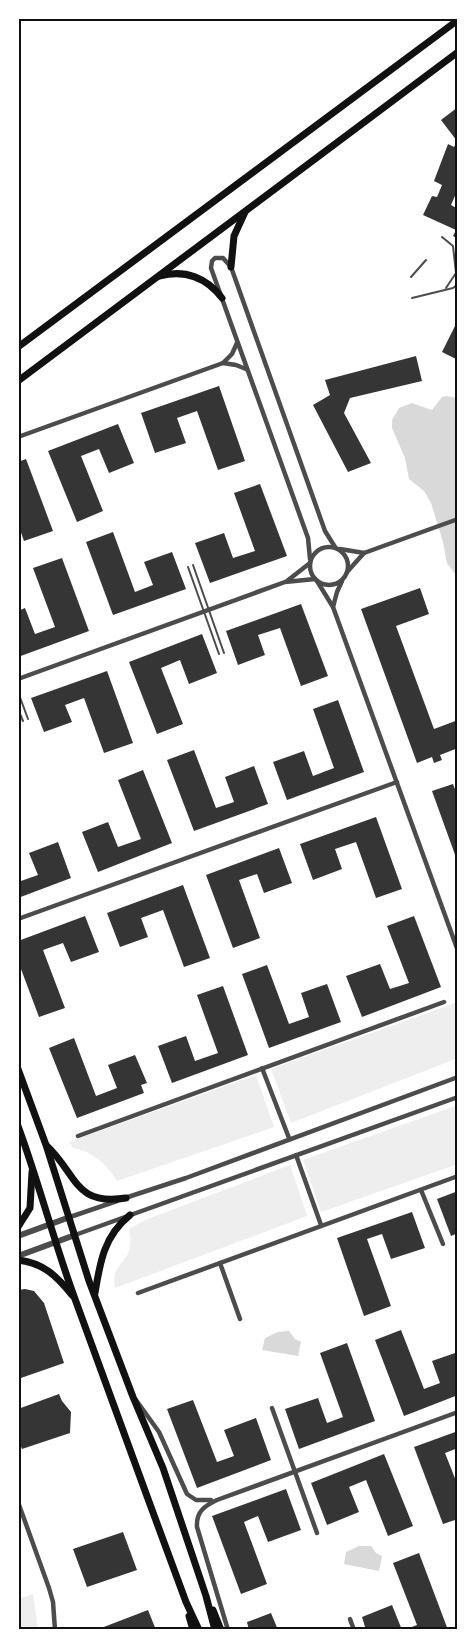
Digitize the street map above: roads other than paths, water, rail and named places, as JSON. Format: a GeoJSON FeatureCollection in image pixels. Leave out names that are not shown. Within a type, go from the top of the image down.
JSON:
{"type":"FeatureCollection","features":[{"type":"Feature","properties":{"kind":"main road"},"geometry":{"type":"LineString","coordinates":[[18,346],[458,20]]}},
{"type":"Feature","properties":{"kind":"main road"},"geometry":{"type":"LineString","coordinates":[[18,381],[458,52]]}},
{"type":"Feature","properties":{"kind":"main road"},"geometry":{"type":"LineString","coordinates":[[231,267],[234,236],[246,210]]}},
{"type":"Feature","properties":{"kind":"main road"},"geometry":{"type":"LineString","coordinates":[[155,278],[180,273],[196,277],[211,285],[222,298]]}},
{"type":"Feature","properties":{"kind":"main road"},"geometry":{"type":"LineString","coordinates":[[18,1069],[46,1145],[95,1296],[163,1468],[206,1596],[221,1630]]}},
{"type":"Feature","properties":{"kind":"main road"},"geometry":{"type":"LineString","coordinates":[[18,1126],[55,1243],[186,1602],[199,1630]]}},
{"type":"Feature","properties":{"kind":"main road"},"geometry":{"type":"LineString","coordinates":[[46,1145],[64,1165],[72,1180],[85,1193],[105,1199],[126,1198]]}},
{"type":"Feature","properties":{"kind":"main road"},"geometry":{"type":"LineString","coordinates":[[18,1227],[30,1208],[32,1166]]}},
{"type":"Feature","properties":{"kind":"main road"},"geometry":{"type":"LineString","coordinates":[[95,1296],[100,1260],[106,1245],[113,1232],[130,1215]]}},
{"type":"Feature","properties":{"kind":"main road"},"geometry":{"type":"LineString","coordinates":[[18,1258],[48,1269],[75,1298]]}},
{"type":"Feature","properties":{"kind":"main road"},"geometry":{"type":"LineString","coordinates":[[206,1596],[214,1630]]}},
{"type":"Feature","properties":{"kind":"main road"},"geometry":{"type":"LineString","coordinates":[[186,1602],[193,1630]]}},
{"type":"Feature","properties":{"kind":"street"},"geometry":{"type":"LineString","coordinates":[[333,607],[337,592],[346,575],[346,557],[325,531],[231,267],[227,260],[215,258],[211,264],[222,298],[308,538],[310,571],[333,607],[458,951]]}},
{"type":"Feature","properties":{"kind":"street"},"geometry":{"type":"LineString","coordinates":[[18,437],[223,363],[238,343]]}},
{"type":"Feature","properties":{"kind":"street"},"geometry":{"type":"LineString","coordinates":[[223,363],[248,370]]}},
{"type":"Feature","properties":{"kind":"street"},"geometry":{"type":"LineString","coordinates":[[285,582],[310,561],[318,549],[329,546],[364,553],[458,519]]}},
{"type":"Feature","properties":{"kind":"street"},"geometry":{"type":"LineString","coordinates":[[18,679],[285,582],[316,580],[328,585],[340,582],[364,553]]}},
{"type":"Feature","properties":{"kind":"street"},"geometry":{"type":"LineString","coordinates":[[18,919],[397,782]]}},
{"type":"Feature","properties":{"kind":"street"},"geometry":{"type":"LineString","coordinates":[[78,1136],[444,1002]]}},
{"type":"Feature","properties":{"kind":"street"},"geometry":{"type":"LineString","coordinates":[[262,1068],[289,1138]]}},
{"type":"Feature","properties":{"kind":"street"},"geometry":{"type":"LineString","coordinates":[[18,1236],[186,1178],[458,1077]]}},
{"type":"Feature","properties":{"kind":"street"},"geometry":{"type":"LineString","coordinates":[[18,1258],[75,1235],[458,1097]]}},
{"type":"Feature","properties":{"kind":"street"},"geometry":{"type":"LineString","coordinates":[[296,1155],[321,1225]]}},
{"type":"Feature","properties":{"kind":"street"},"geometry":{"type":"LineString","coordinates":[[138,1293],[458,1176]]}},
{"type":"Feature","properties":{"kind":"street"},"geometry":{"type":"LineString","coordinates":[[421,1190],[443,1245]]}},
{"type":"Feature","properties":{"kind":"street"},"geometry":{"type":"LineString","coordinates":[[220,1263],[240,1319]]}},
{"type":"Feature","properties":{"kind":"street"},"geometry":{"type":"LineString","coordinates":[[133,1397],[159,1432],[187,1494],[201,1501],[217,1500]]}},
{"type":"Feature","properties":{"kind":"street"},"geometry":{"type":"LineString","coordinates":[[272,1408],[317,1533]]}},
{"type":"Feature","properties":{"kind":"street"},"geometry":{"type":"LineString","coordinates":[[228,1630],[197,1527],[196,1520],[202,1508],[217,1500],[458,1412]]}},
{"type":"Feature","properties":{"kind":"street"},"geometry":{"type":"LineString","coordinates":[[18,1502],[49,1588],[55,1630]]}},
{"type":"Feature","properties":{"kind":"street"},"geometry":{"type":"LineString","coordinates":[[350,1619],[354,1630]]}},
{"type":"Feature","properties":{"kind":"lane"},"geometry":{"type":"LineString","coordinates":[[442,237],[453,246],[456,270],[455,276],[446,288]]}},
{"type":"Feature","properties":{"kind":"lane"},"geometry":{"type":"LineString","coordinates":[[411,277],[426,260]]}},
{"type":"Feature","properties":{"kind":"lane"},"geometry":{"type":"LineString","coordinates":[[412,298],[453,288],[458,284]]}},
{"type":"Feature","properties":{"kind":"lane"},"geometry":{"type":"LineString","coordinates":[[193,565],[219,654]]}},
{"type":"Feature","properties":{"kind":"lane"},"geometry":{"type":"LineString","coordinates":[[188,567],[224,653]]}},
{"type":"Feature","properties":{"kind":"lane"},"geometry":{"type":"LineString","coordinates":[[18,692],[28,720]]}},
{"type":"Feature","properties":{"kind":"lane"},"geometry":{"type":"LineString","coordinates":[[18,709],[23,721]]}}]}
